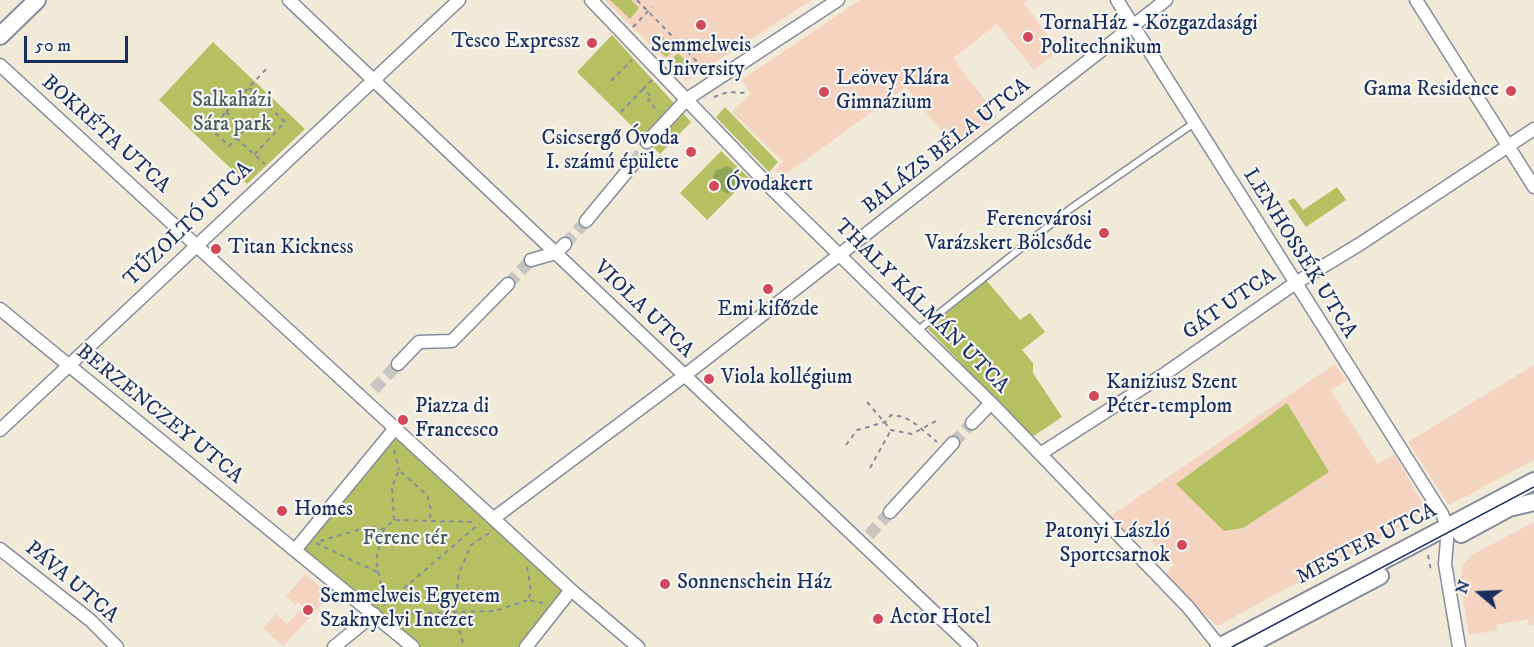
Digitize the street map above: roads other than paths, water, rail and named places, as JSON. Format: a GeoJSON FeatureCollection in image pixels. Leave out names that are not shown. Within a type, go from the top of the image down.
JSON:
{"type":"FeatureCollection","features":[{"type":"Feature","properties":{"kind":"street"},"geometry":{"type":"LineString","coordinates":[[0,36],[38,0]]}},
{"type":"Feature","properties":{"kind":"street","name":"VIOLA UTCA"},"geometry":{"type":"LineString","coordinates":[[289,0],[684,376],[865,539],[971,647]]}},
{"type":"Feature","properties":{"kind":"street","name":"TŰZOLTÓ UTCA"},"geometry":{"type":"LineString","coordinates":[[0,430],[459,0]]}},
{"type":"Feature","properties":{"kind":"street","name":"THALY KÁLMÁN UTCA"},"geometry":{"type":"LineString","coordinates":[[591,0],[840,255],[991,403],[1180,600],[1220,647]]}},
{"type":"Feature","properties":{"kind":"street"},"geometry":{"type":"LineString","coordinates":[[647,142],[687,99],[838,0]]}},
{"type":"Feature","properties":{"kind":"street","name":"LENHOSSÉK UTCA"},"geometry":{"type":"LineString","coordinates":[[1117,0],[1294,284],[1431,496],[1447,535]]}},
{"type":"Feature","properties":{"kind":"street","name":"BALÁZS BÉLA UTCA"},"geometry":{"type":"LineString","coordinates":[[488,520],[684,376],[1166,0]]}},
{"type":"Feature","properties":{"kind":"street"},"geometry":{"type":"LineString","coordinates":[[1416,0],[1534,187]]}},
{"type":"Feature","properties":{"kind":"street","name":"BOKRÉTA UTCA"},"geometry":{"type":"LineString","coordinates":[[0,65],[196,247],[396,427]]}},
{"type":"Feature","properties":{"kind":"street","name":"GÁT UTCA"},"geometry":{"type":"LineString","coordinates":[[1040,454],[1166,373],[1294,284],[1360,244],[1534,129]]}},
{"type":"Feature","properties":{"kind":"street"},"geometry":{"type":"LineString","coordinates":[[586,221],[634,163]]}},
{"type":"Feature","properties":{"kind":"street"},"geometry":{"type":"LineString","coordinates":[[531,260],[556,253],[565,244]]}},
{"type":"Feature","properties":{"kind":"street"},"geometry":{"type":"LineString","coordinates":[[398,364],[419,342],[452,341],[508,284]]}},
{"type":"Feature","properties":{"kind":"street","name":"BERZENCZEY UTCA"},"geometry":{"type":"LineString","coordinates":[[0,309],[295,550]]}},
{"type":"Feature","properties":{"kind":"street"},"geometry":{"type":"LineString","coordinates":[[364,399],[374,388]]}},
{"type":"Feature","properties":{"kind":"street"},"geometry":{"type":"LineString","coordinates":[[972,423],[991,403]]}},
{"type":"Feature","properties":{"kind":"street"},"geometry":{"type":"LineString","coordinates":[[413,647],[378,611],[295,550],[396,427],[488,520],[638,647]]}},
{"type":"Feature","properties":{"kind":"street"},"geometry":{"type":"LineString","coordinates":[[890,512],[950,446]]}},
{"type":"Feature","properties":{"kind":"street","name":"MESTER UTCA"},"geometry":{"type":"LineString","coordinates":[[1245,647],[1447,535],[1534,481]]}},
{"type":"Feature","properties":{"kind":"street","name":"MESTER UTCA"},"geometry":{"type":"LineString","coordinates":[[1220,647],[1447,535],[1509,508],[1534,502]]}},
{"type":"Feature","properties":{"kind":"street"},"geometry":{"type":"LineString","coordinates":[[1447,535],[1445,564],[1459,647]]}},
{"type":"Feature","properties":{"kind":"street","name":"PÁVA UTCA"},"geometry":{"type":"LineString","coordinates":[[0,549],[90,620],[117,647]]}},
{"type":"Feature","properties":{"kind":"street"},"geometry":{"type":"LineString","coordinates":[[526,647],[571,590]]}},
{"type":"Feature","properties":{"kind":"street"},"geometry":{"type":"LineString","coordinates":[[334,647],[378,611]]}},
{"type":"Feature","properties":{"kind":"lane"},"geometry":{"type":"LineString","coordinates":[[917,331],[1070,209],[1194,123]]}},
{"type":"Feature","properties":{"kind":"tunnel"},"geometry":{"type":"LineString","coordinates":[[634,163],[647,142]]}},
{"type":"Feature","properties":{"kind":"tunnel"},"geometry":{"type":"LineString","coordinates":[[565,244],[586,221]]}},
{"type":"Feature","properties":{"kind":"tunnel"},"geometry":{"type":"LineString","coordinates":[[508,284],[531,260]]}},
{"type":"Feature","properties":{"kind":"tunnel"},"geometry":{"type":"LineString","coordinates":[[374,389],[398,364]]}},
{"type":"Feature","properties":{"kind":"tunnel"},"geometry":{"type":"LineString","coordinates":[[953,443],[972,423]]}},
{"type":"Feature","properties":{"kind":"tunnel"},"geometry":{"type":"LineString","coordinates":[[869,535],[890,512]]}},
{"type":"Feature","properties":{"kind":"tram line"},"geometry":{"type":"LineString","coordinates":[[1232,647],[1534,487]]}},
{"type":"Feature","properties":{"kind":"place","name":"Semmelweis University"},"geometry":{"type":"Point","coordinates":[701,25]}},
{"type":"Feature","properties":{"kind":"place","name":"TornaHáz - Közgazdasági Politechnikum"},"geometry":{"type":"Point","coordinates":[1028,37]}},
{"type":"Feature","properties":{"kind":"place","name":"Tesco Expressz"},"geometry":{"type":"Point","coordinates":[592,43]}},
{"type":"Feature","properties":{"kind":"place","name":"Gama Residence"},"geometry":{"type":"Point","coordinates":[1511,91]}},
{"type":"Feature","properties":{"kind":"place","name":"Leövey Klára Gimnázium"},"geometry":{"type":"Point","coordinates":[824,92]}},
{"type":"Feature","properties":{"kind":"place","name":"Csicsergő Óvoda I. számú épülete"},"geometry":{"type":"Point","coordinates":[691,152]}},
{"type":"Feature","properties":{"kind":"place","name":"Óvodakert"},"geometry":{"type":"Point","coordinates":[714,186]}},
{"type":"Feature","properties":{"kind":"place","name":"Ferencvárosi Varázskert Bölcsőde"},"geometry":{"type":"Point","coordinates":[1104,233]}},
{"type":"Feature","properties":{"kind":"place","name":"Titan Kickness"},"geometry":{"type":"Point","coordinates":[216,249]}},
{"type":"Feature","properties":{"kind":"place","name":"Emi kifőzde"},"geometry":{"type":"Point","coordinates":[768,289]}},
{"type":"Feature","properties":{"kind":"place","name":"Viola kollégium"},"geometry":{"type":"Point","coordinates":[709,379]}},
{"type":"Feature","properties":{"kind":"place","name":"Kaniziusz Szent Péter-templom"},"geometry":{"type":"Point","coordinates":[1094,396]}},
{"type":"Feature","properties":{"kind":"place","name":"Piazza di Francesco"},"geometry":{"type":"Point","coordinates":[403,420]}},
{"type":"Feature","properties":{"kind":"place","name":"Homes"},"geometry":{"type":"Point","coordinates":[282,511]}},
{"type":"Feature","properties":{"kind":"place","name":"Patonyi László Sportcsarnok"},"geometry":{"type":"Point","coordinates":[1182,545]}},
{"type":"Feature","properties":{"kind":"place","name":"Sonnenschein Ház"},"geometry":{"type":"Point","coordinates":[665,584]}},
{"type":"Feature","properties":{"kind":"place","name":"Semmelweis Egyetem Szaknyelvi Intézet"},"geometry":{"type":"Point","coordinates":[308,610]}},
{"type":"Feature","properties":{"kind":"place","name":"Actor Hotel"},"geometry":{"type":"Point","coordinates":[878,619]}},
{"type":"Feature","properties":{"kind":"park label","name":"Salkaházi Sára park"},"geometry":{"type":"Point","coordinates":[232,114]}},
{"type":"Feature","properties":{"kind":"park label","name":"Ferenc tér"},"geometry":{"type":"Point","coordinates":[405,540]}}]}
